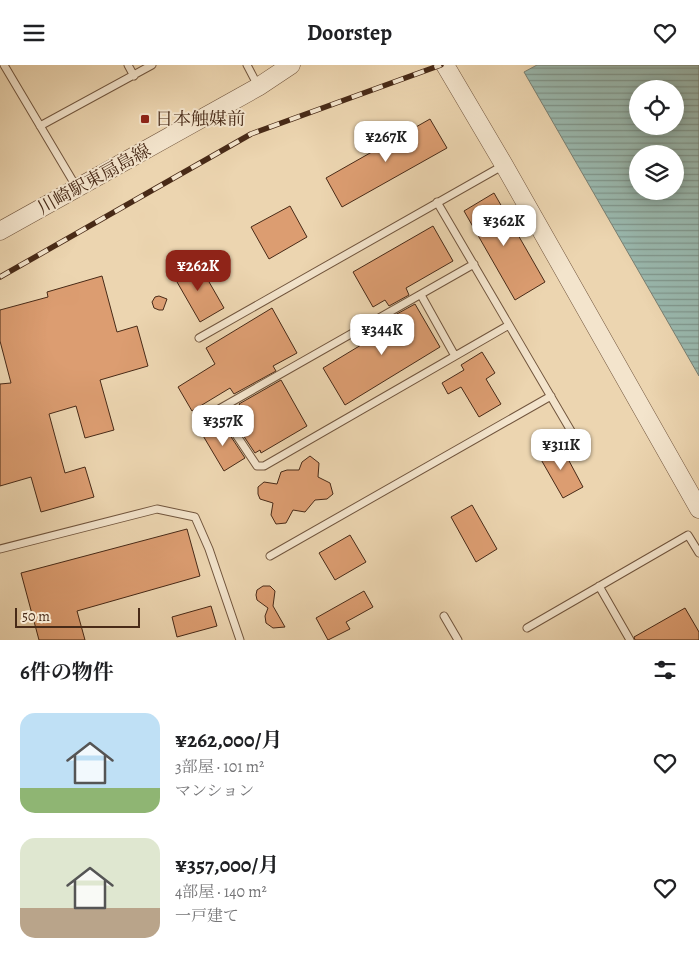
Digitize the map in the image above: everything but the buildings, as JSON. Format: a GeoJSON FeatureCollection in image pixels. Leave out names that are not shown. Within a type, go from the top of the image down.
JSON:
{"type":"FeatureCollection","features":[{"type":"Feature","properties":{"kind":"street","name":"川崎駅東扇島線"},"geometry":{"type":"LineString","coordinates":[[0,231],[258,87],[291,65]]}},
{"type":"Feature","properties":{"kind":"street"},"geometry":{"type":"LineString","coordinates":[[445,65],[504,165],[699,509]]}},
{"type":"Feature","properties":{"kind":"lane"},"geometry":{"type":"LineString","coordinates":[[4,65],[77,188]]}},
{"type":"Feature","properties":{"kind":"lane"},"geometry":{"type":"LineString","coordinates":[[128,65],[134,76]]}},
{"type":"Feature","properties":{"kind":"lane"},"geometry":{"type":"LineString","coordinates":[[40,126],[152,65]]}},
{"type":"Feature","properties":{"kind":"lane"},"geometry":{"type":"LineString","coordinates":[[245,66],[258,87]]}},
{"type":"Feature","properties":{"kind":"lane"},"geometry":{"type":"LineString","coordinates":[[199,337],[504,165]]}},
{"type":"Feature","properties":{"kind":"lane"},"geometry":{"type":"LineString","coordinates":[[437,202],[581,448]]}},
{"type":"Feature","properties":{"kind":"lane"},"geometry":{"type":"LineString","coordinates":[[200,423],[219,409],[474,265]]}},
{"type":"Feature","properties":{"kind":"lane"},"geometry":{"type":"LineString","coordinates":[[421,295],[456,356]]}},
{"type":"Feature","properties":{"kind":"lane"},"geometry":{"type":"LineString","coordinates":[[219,409],[257,466],[264,466],[509,325]]}},
{"type":"Feature","properties":{"kind":"lane"},"geometry":{"type":"LineString","coordinates":[[270,556],[551,396]]}},
{"type":"Feature","properties":{"kind":"lane"},"geometry":{"type":"LineString","coordinates":[[0,549],[157,509],[195,517],[209,549],[240,640]]}},
{"type":"Feature","properties":{"kind":"lane"},"geometry":{"type":"LineString","coordinates":[[527,628],[688,535],[699,553]]}},
{"type":"Feature","properties":{"kind":"lane"},"geometry":{"type":"LineString","coordinates":[[599,586],[630,640]]}},
{"type":"Feature","properties":{"kind":"lane"},"geometry":{"type":"LineString","coordinates":[[444,616],[458,640]]}},
{"type":"Feature","properties":{"kind":"water"},"geometry":{"type":"Polygon","coordinates":[[[537,65],[699,65],[699,376],[524,72],[537,65]]]}},
{"type":"Feature","properties":{"kind":"railway"},"geometry":{"type":"LineString","coordinates":[[0,277],[251,134],[441,65]]}},
{"type":"Feature","properties":{"kind":"place","name":"日本触媒前"},"geometry":{"type":"Point","coordinates":[145,119]}}]}
